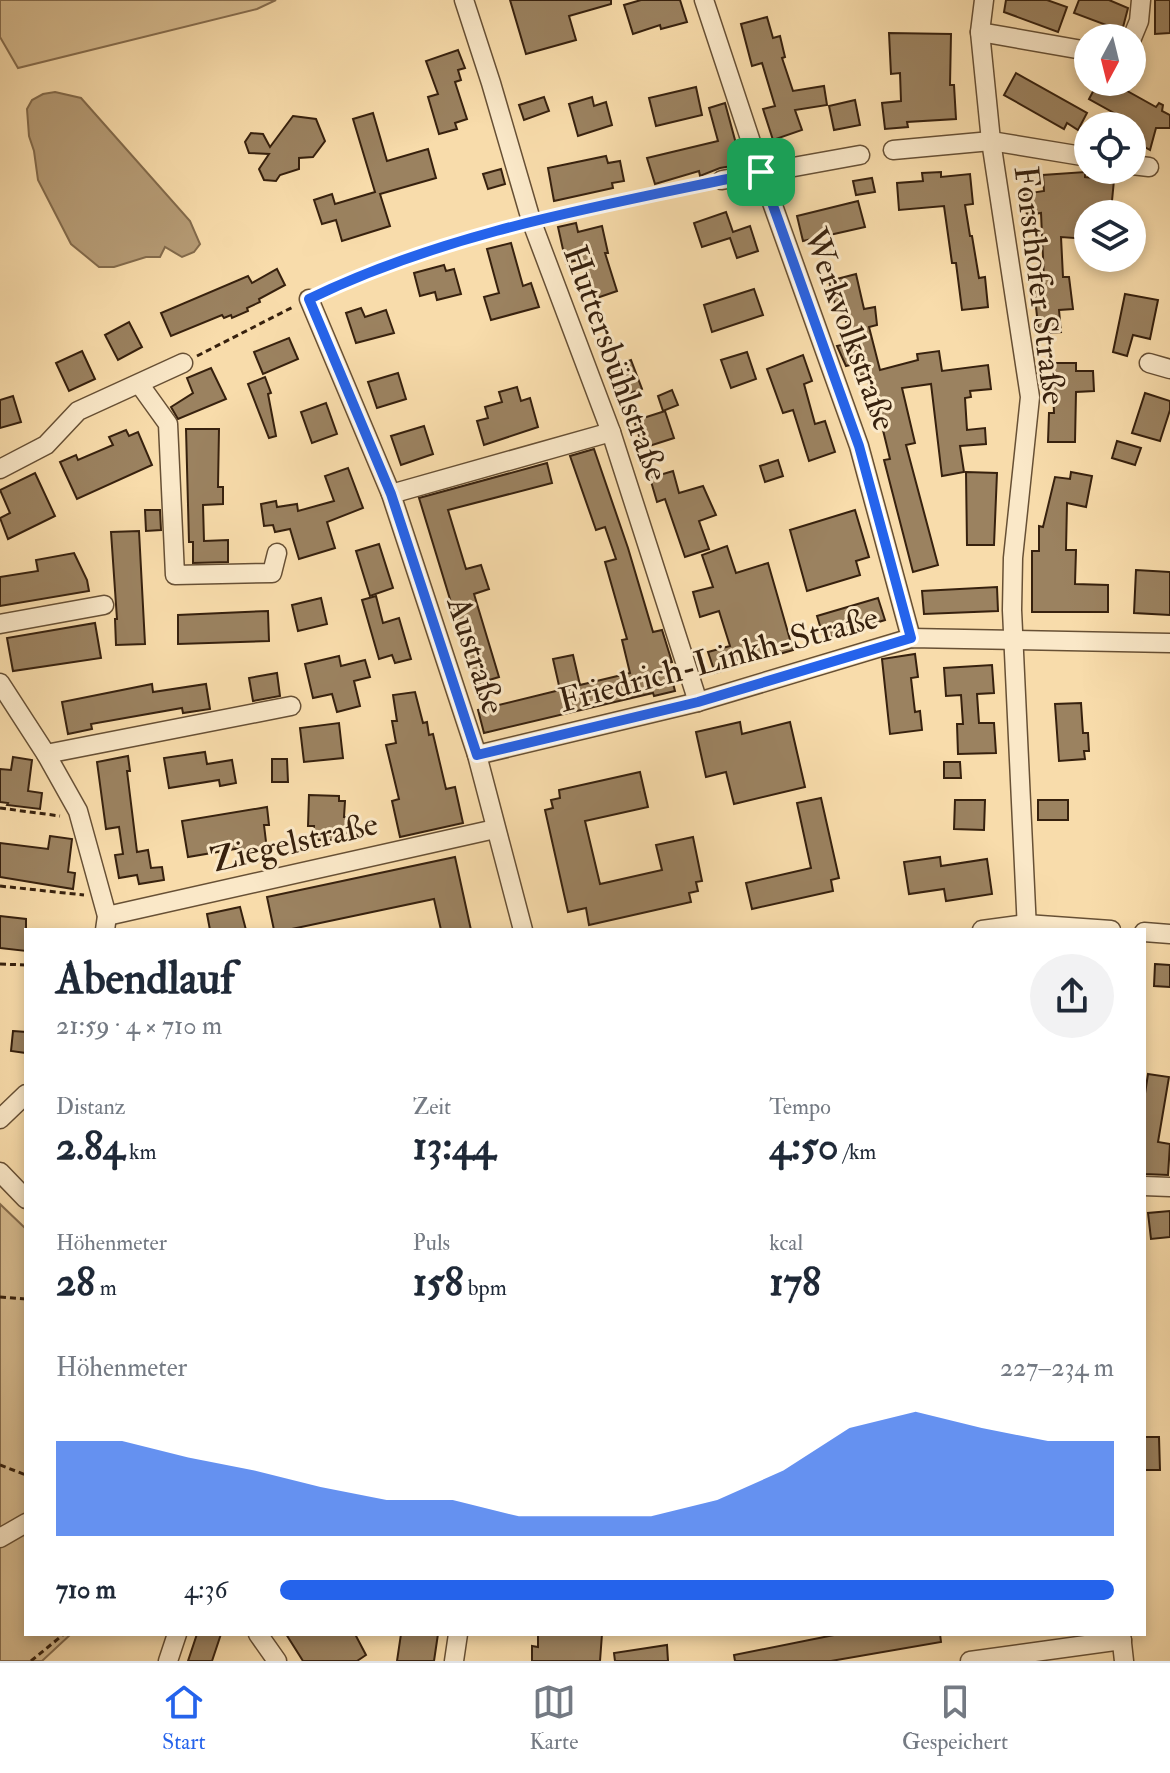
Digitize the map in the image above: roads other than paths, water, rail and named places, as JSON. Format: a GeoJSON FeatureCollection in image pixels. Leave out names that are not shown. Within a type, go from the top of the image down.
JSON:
{"type":"FeatureCollection","features":[{"type":"Feature","properties":{"kind":"street","name":"Huttersbühlstraße"},"geometry":{"type":"LineString","coordinates":[[464,0],[531,220],[611,432],[698,702]]}},
{"type":"Feature","properties":{"kind":"street","name":"Werkvolkstraße"},"geometry":{"type":"LineString","coordinates":[[704,0],[761,172],[859,446],[911,638]]}},
{"type":"Feature","properties":{"kind":"street","name":"Forsthofer Straße"},"geometry":{"type":"LineString","coordinates":[[984,0],[980,32],[991,141],[1030,397],[1013,558],[1012,610],[1026,927]]}},
{"type":"Feature","properties":{"kind":"street"},"geometry":{"type":"LineString","coordinates":[[1138,24],[1141,0]]}},
{"type":"Feature","properties":{"kind":"street"},"geometry":{"type":"LineString","coordinates":[[980,32],[1074,49]]}},
{"type":"Feature","properties":{"kind":"street"},"geometry":{"type":"LineString","coordinates":[[893,150],[991,141],[1074,155]]}},
{"type":"Feature","properties":{"kind":"street"},"geometry":{"type":"LineString","coordinates":[[722,180],[860,155]]}},
{"type":"Feature","properties":{"kind":"street","name":"Austraße"},"geometry":{"type":"LineString","coordinates":[[309,299],[391,494],[477,755],[522,928]]}},
{"type":"Feature","properties":{"kind":"street"},"geometry":{"type":"LineString","coordinates":[[0,469],[46,445],[78,411],[183,363]]}},
{"type":"Feature","properties":{"kind":"street"},"geometry":{"type":"LineString","coordinates":[[1149,363],[1170,369]]}},
{"type":"Feature","properties":{"kind":"street"},"geometry":{"type":"LineString","coordinates":[[140,385],[168,424],[175,575],[272,573],[277,553]]}},
{"type":"Feature","properties":{"kind":"street"},"geometry":{"type":"LineString","coordinates":[[391,494],[611,432]]}},
{"type":"Feature","properties":{"kind":"street"},"geometry":{"type":"LineString","coordinates":[[0,624],[104,605]]}},
{"type":"Feature","properties":{"kind":"street","name":"Friedrich-Linkh-Straße"},"geometry":{"type":"LineString","coordinates":[[477,755],[698,702],[911,638],[1170,643]]}},
{"type":"Feature","properties":{"kind":"street"},"geometry":{"type":"LineString","coordinates":[[0,683],[78,811],[106,923]]}},
{"type":"Feature","properties":{"kind":"street"},"geometry":{"type":"LineString","coordinates":[[46,754],[291,706]]}},
{"type":"Feature","properties":{"kind":"street","name":"Ziegelstraße"},"geometry":{"type":"LineString","coordinates":[[106,923],[495,829]]}},
{"type":"Feature","properties":{"kind":"street"},"geometry":{"type":"LineString","coordinates":[[1026,927],[1054,928]]}},
{"type":"Feature","properties":{"kind":"street"},"geometry":{"type":"LineString","coordinates":[[1146,932],[1170,934]]}},
{"type":"Feature","properties":{"kind":"street"},"geometry":{"type":"LineString","coordinates":[[0,1100],[24,1094]]}},
{"type":"Feature","properties":{"kind":"street"},"geometry":{"type":"LineString","coordinates":[[0,1119],[24,1095]]}},
{"type":"Feature","properties":{"kind":"street"},"geometry":{"type":"LineString","coordinates":[[0,1172],[24,1197]]}},
{"type":"Feature","properties":{"kind":"street"},"geometry":{"type":"LineString","coordinates":[[1146,1186],[1170,1187]]}},
{"type":"Feature","properties":{"kind":"street"},"geometry":{"type":"LineString","coordinates":[[0,1538],[24,1524]]}},
{"type":"Feature","properties":{"kind":"street"},"geometry":{"type":"LineString","coordinates":[[168,1661],[176,1636]]}},
{"type":"Feature","properties":{"kind":"street"},"geometry":{"type":"LineString","coordinates":[[259,1636],[277,1661]]}},
{"type":"Feature","properties":{"kind":"street"},"geometry":{"type":"LineString","coordinates":[[454,1661],[458,1636]]}},
{"type":"Feature","properties":{"kind":"street"},"geometry":{"type":"LineString","coordinates":[[970,1661],[1121,1637],[1124,1661]]}}]}
